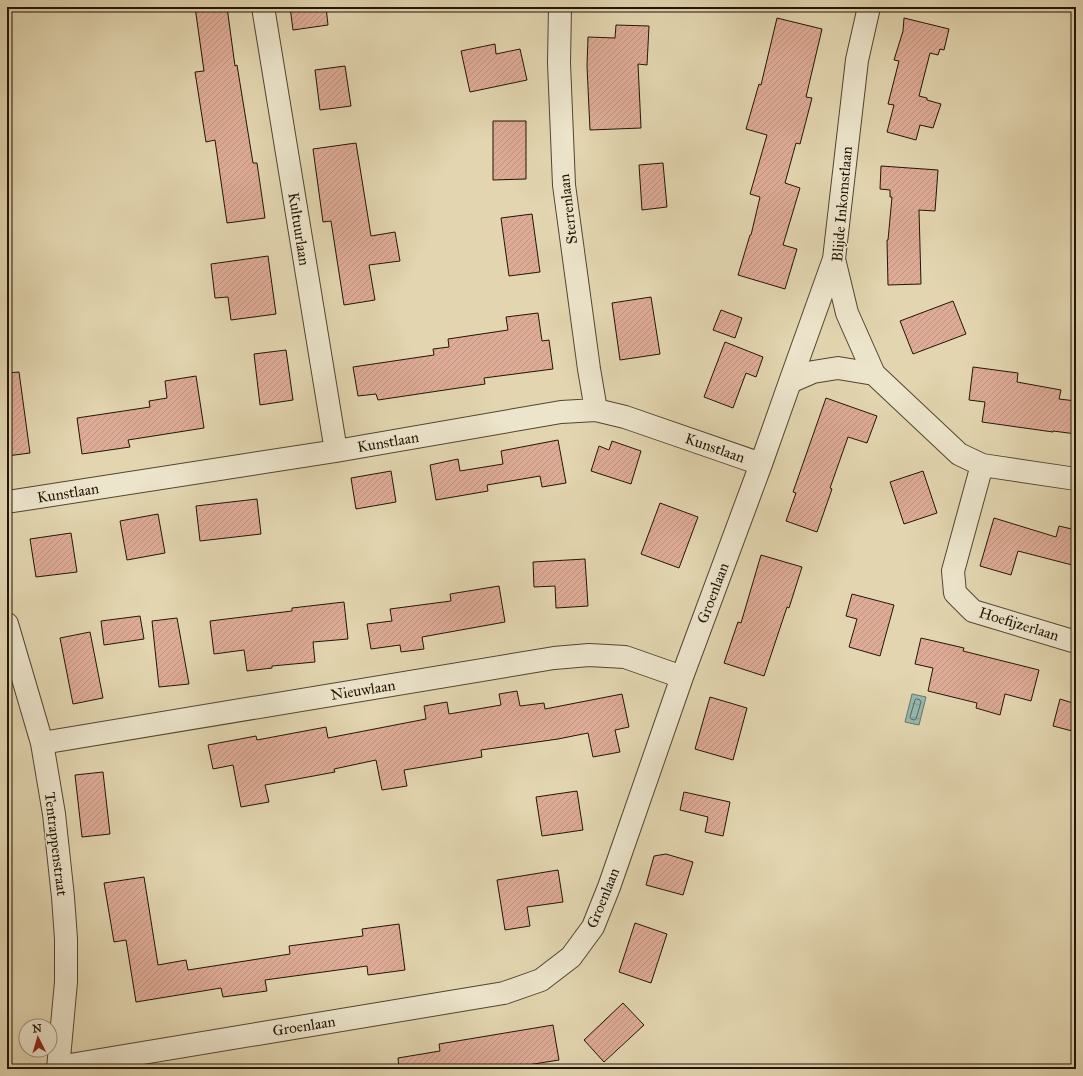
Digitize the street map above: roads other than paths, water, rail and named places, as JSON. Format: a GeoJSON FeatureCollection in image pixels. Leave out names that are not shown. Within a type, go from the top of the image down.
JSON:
{"type":"FeatureCollection","features":[{"type":"Feature","properties":{"kind":"street","name":"Kultuurlaan"},"geometry":{"type":"LineString","coordinates":[[263,7],[336,451]]}},
{"type":"Feature","properties":{"kind":"street","name":"Sterrenlaan"},"geometry":{"type":"LineString","coordinates":[[560,7],[559,63],[564,185],[596,410]]}},
{"type":"Feature","properties":{"kind":"street","name":"Blijde Inkomstlaan"},"geometry":{"type":"LineString","coordinates":[[869,7],[857,60],[834,259],[847,313],[874,374],[959,454],[982,465],[1076,479]]}},
{"type":"Feature","properties":{"kind":"street","name":"Groenlaan"},"geometry":{"type":"LineString","coordinates":[[58,1068],[504,993],[541,980],[571,958],[593,927],[609,887],[682,677],[761,464],[834,259]]}},
{"type":"Feature","properties":{"kind":"street"},"geometry":{"type":"LineString","coordinates":[[790,382],[813,372],[838,368],[874,374]]}},
{"type":"Feature","properties":{"kind":"street","name":"Kunstlaan"},"geometry":{"type":"LineString","coordinates":[[7,502],[336,451],[561,412],[596,410],[625,417],[761,464]]}},
{"type":"Feature","properties":{"kind":"street","name":"Hoefijzerlaan"},"geometry":{"type":"LineString","coordinates":[[982,465],[953,571],[956,593],[973,611],[1076,642]]}},
{"type":"Feature","properties":{"kind":"street","name":"Tentrappenstraat"},"geometry":{"type":"LineString","coordinates":[[7,624],[42,743],[54,814],[66,939],[66,982],[58,1068]]}},
{"type":"Feature","properties":{"kind":"street","name":"Nieuwlaan"},"geometry":{"type":"LineString","coordinates":[[42,743],[554,658],[589,655],[624,657],[682,677]]}},
{"type":"Feature","properties":{"kind":"water"},"geometry":{"type":"Polygon","coordinates":[[[912,694],[926,697],[919,725],[905,722],[912,694]]]}}]}
